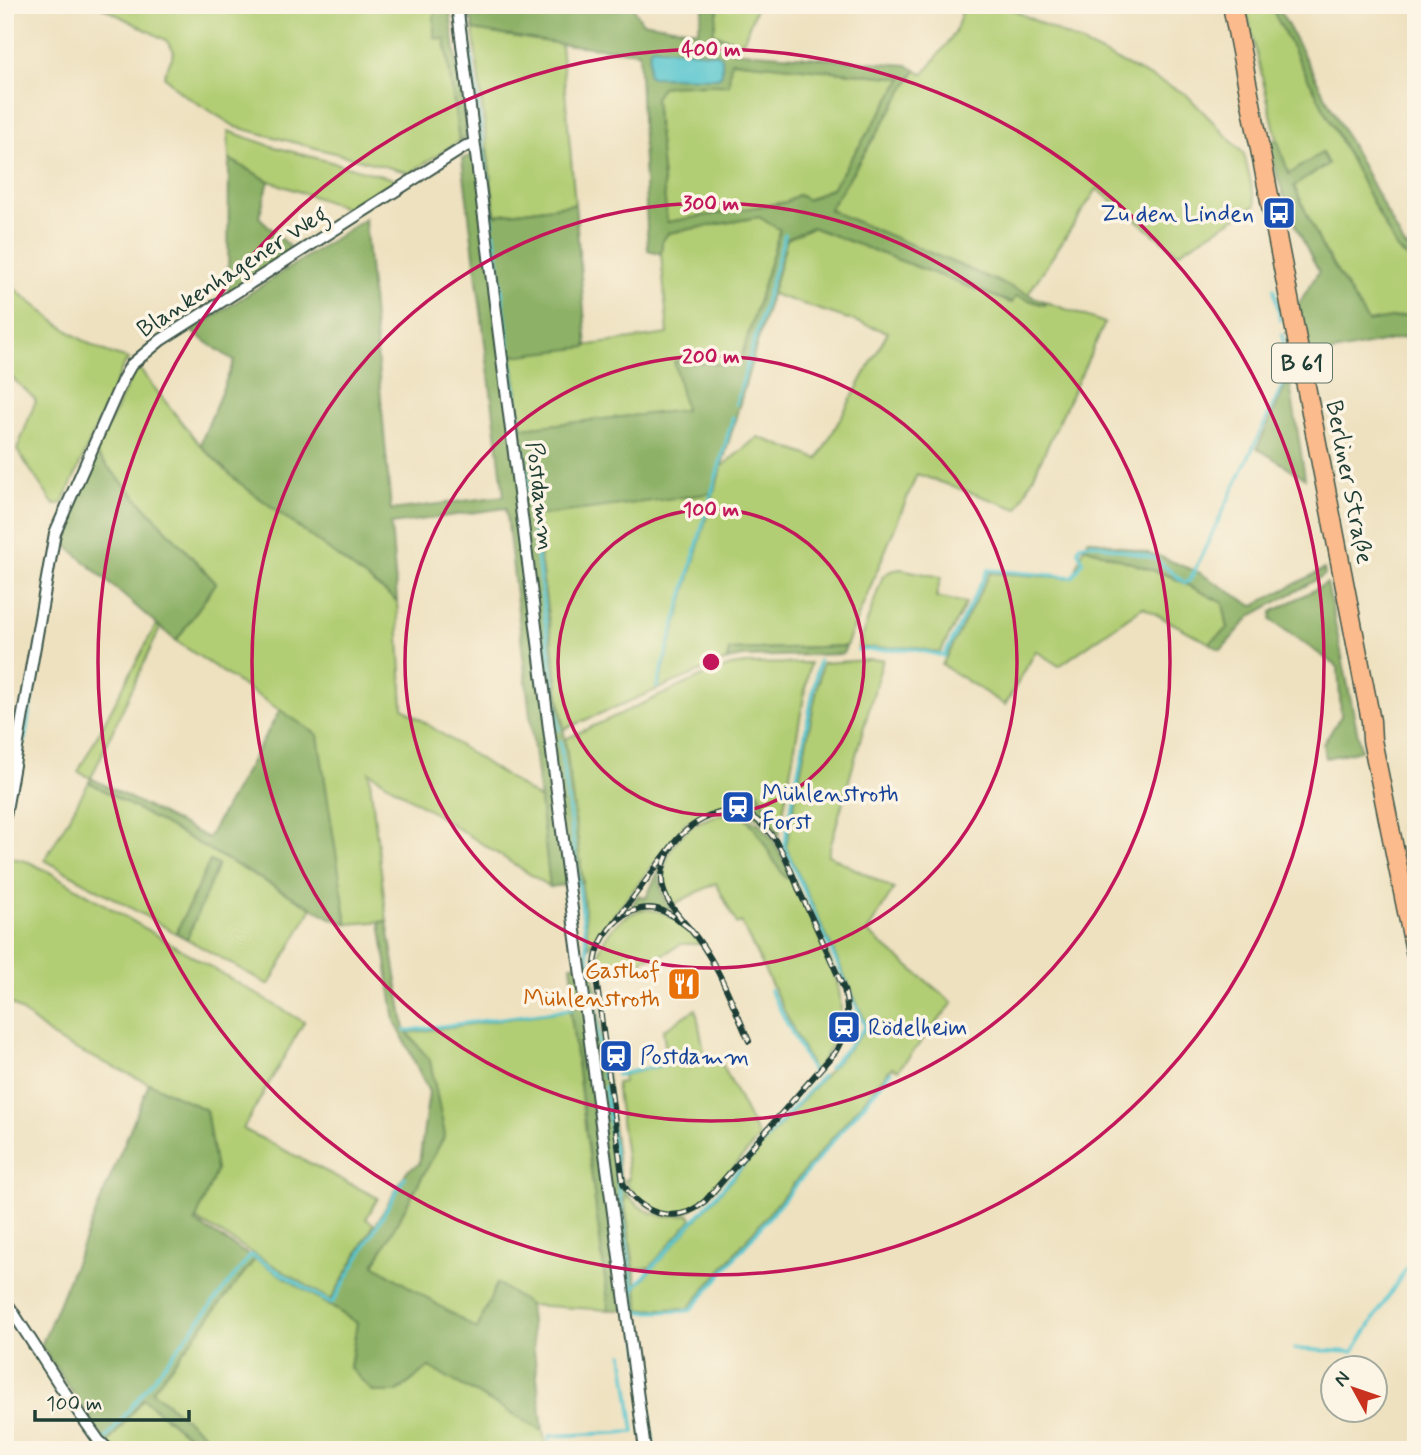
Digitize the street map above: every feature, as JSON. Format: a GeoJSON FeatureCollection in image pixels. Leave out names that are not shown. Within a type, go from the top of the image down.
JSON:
{"type":"FeatureCollection","features":[{"type":"Feature","properties":{"kind":"main road","name":"Berliner Straße"},"geometry":{"type":"LineString","coordinates":[[1232,5],[1371,721],[1372,740],[1416,956]]}},
{"type":"Feature","properties":{"kind":"main road","name":"Berliner Straße"},"geometry":{"type":"LineString","coordinates":[[1371,721],[1378,737],[1385,774],[1404,839],[1416,904]]}},
{"type":"Feature","properties":{"kind":"street","name":"Postdamm"},"geometry":{"type":"LineString","coordinates":[[457,5],[568,881],[645,1450]]}},
{"type":"Feature","properties":{"kind":"street","name":"Blankenhagener Weg"},"geometry":{"type":"LineString","coordinates":[[5,816],[55,533],[122,379],[131,365],[161,340],[473,144]]}},
{"type":"Feature","properties":{"kind":"street"},"geometry":{"type":"LineString","coordinates":[[5,1300],[99,1441],[109,1450]]}},
{"type":"Feature","properties":{"kind":"green space"},"geometry":{"type":"Polygon","coordinates":[[[434,5],[434,37],[445,39],[459,141],[410,173],[236,127],[181,93],[164,76],[174,51],[166,40],[100,6],[434,5]]]}},
{"type":"Feature","properties":{"kind":"green space"},"geometry":{"type":"Polygon","coordinates":[[[434,5],[449,5],[467,138],[459,141],[445,39],[434,38],[434,5]]]}},
{"type":"Feature","properties":{"kind":"green space"},"geometry":{"type":"Polygon","coordinates":[[[470,5],[632,5],[642,22],[698,31],[704,5],[719,5],[713,34],[731,40],[731,51],[907,65],[916,70],[829,210],[1046,302],[1045,305],[1016,296],[1012,303],[812,227],[787,239],[714,493],[534,516],[583,882],[550,887],[506,508],[391,524],[397,601],[237,481],[200,445],[234,361],[191,331],[365,219],[391,510],[504,496],[462,159],[487,149],[495,215],[575,204],[587,347],[512,356],[522,428],[685,410],[674,361],[739,365],[780,230],[759,217],[668,233],[662,242],[661,254],[648,250],[639,52],[561,44],[473,30],[470,5]],[[731,61],[729,85],[662,87],[655,98],[667,222],[786,202],[798,195],[808,200],[833,187],[903,78],[731,61]]]}},
{"type":"Feature","properties":{"kind":"green space"},"geometry":{"type":"Polygon","coordinates":[[[719,5],[757,5],[743,42],[713,34],[719,5]]]}},
{"type":"Feature","properties":{"kind":"green space"},"geometry":{"type":"Polygon","coordinates":[[[964,5],[1003,5],[1186,94],[1244,154],[1256,205],[1178,253],[1097,189],[1028,294],[829,210],[916,70],[924,74],[955,33],[964,5]]]}},
{"type":"Feature","properties":{"kind":"green space"},"geometry":{"type":"Polygon","coordinates":[[[1245,5],[1270,5],[1397,249],[1416,265],[1416,314],[1368,322],[1322,247],[1294,186],[1328,164],[1322,153],[1288,175],[1245,5]]]}},
{"type":"Feature","properties":{"kind":"green space"},"geometry":{"type":"Polygon","coordinates":[[[1270,5],[1277,5],[1404,245],[1416,255],[1416,265],[1397,249],[1270,5]]]}},
{"type":"Feature","properties":{"kind":"green space"},"geometry":{"type":"Polygon","coordinates":[[[473,30],[561,44],[575,204],[495,215],[473,30]]]}},
{"type":"Feature","properties":{"kind":"green space"},"geometry":{"type":"Polygon","coordinates":[[[730,61],[903,78],[833,187],[808,200],[798,195],[786,202],[667,222],[655,98],[662,87],[681,84],[704,86],[730,61]]]}},
{"type":"Feature","properties":{"kind":"green space"},"geometry":{"type":"Polygon","coordinates":[[[228,131],[271,146],[398,180],[398,184],[354,211],[269,181],[229,159],[228,131]]]}},
{"type":"Feature","properties":{"kind":"green space"},"geometry":{"type":"Polygon","coordinates":[[[1277,139],[1289,174],[1322,153],[1328,164],[1294,186],[1322,247],[1368,322],[1416,314],[1416,335],[1309,357],[1298,305],[1319,271],[1296,225],[1277,176],[1267,143],[1277,139]]]}},
{"type":"Feature","properties":{"kind":"green space"},"geometry":{"type":"Polygon","coordinates":[[[229,159],[269,181],[259,217],[294,251],[228,293],[229,159]]]}},
{"type":"Feature","properties":{"kind":"green space"},"geometry":{"type":"Polygon","coordinates":[[[759,217],[780,230],[739,365],[685,410],[522,428],[512,356],[668,334],[661,254],[662,242],[668,233],[759,217]]]}},
{"type":"Feature","properties":{"kind":"green space"},"geometry":{"type":"Polygon","coordinates":[[[812,227],[1011,303],[1016,296],[1044,305],[1046,302],[1105,323],[1018,509],[917,474],[846,646],[730,650],[728,660],[658,689],[721,467],[758,437],[818,459],[888,332],[772,294],[787,239],[812,227]]]}},
{"type":"Feature","properties":{"kind":"green space"},"geometry":{"type":"Polygon","coordinates":[[[5,281],[78,337],[111,354],[129,359],[123,366],[63,503],[54,505],[17,450],[36,400],[5,371],[5,281]]]}},
{"type":"Feature","properties":{"kind":"green space"},"geometry":{"type":"Polygon","coordinates":[[[137,366],[200,445],[237,481],[397,601],[403,708],[540,799],[550,887],[369,772],[387,921],[347,924],[317,735],[176,641],[216,583],[95,453],[137,366]]]}},
{"type":"Feature","properties":{"kind":"green space"},"geometry":{"type":"Polygon","coordinates":[[[1289,378],[1305,478],[1257,448],[1289,378]]]}},
{"type":"Feature","properties":{"kind":"green space"},"geometry":{"type":"Polygon","coordinates":[[[95,453],[216,583],[176,641],[61,541],[95,453]]]}},
{"type":"Feature","properties":{"kind":"green space"},"geometry":{"type":"Polygon","coordinates":[[[711,493],[656,690],[564,729],[534,516],[711,493]]]}},
{"type":"Feature","properties":{"kind":"green space"},"geometry":{"type":"Polygon","coordinates":[[[1088,539],[1156,555],[1198,572],[1253,606],[1324,569],[1325,575],[1251,616],[1221,650],[1209,643],[1228,628],[1223,603],[1170,576],[1084,547],[1088,539]]]}},
{"type":"Feature","properties":{"kind":"green space"},"geometry":{"type":"Polygon","coordinates":[[[1084,547],[1170,576],[1223,603],[1228,628],[1209,643],[1143,607],[1059,666],[1036,651],[1005,705],[942,665],[990,573],[1073,578],[1084,547]]]}},
{"type":"Feature","properties":{"kind":"green space"},"geometry":{"type":"Polygon","coordinates":[[[900,569],[941,577],[936,597],[966,603],[940,653],[913,647],[858,648],[883,576],[900,569]]]}},
{"type":"Feature","properties":{"kind":"green space"},"geometry":{"type":"Polygon","coordinates":[[[1327,583],[1361,750],[1326,758],[1323,744],[1341,716],[1338,667],[1271,620],[1272,612],[1327,583]]]}},
{"type":"Feature","properties":{"kind":"green space"},"geometry":{"type":"Polygon","coordinates":[[[156,625],[160,628],[91,778],[78,772],[156,625]]]}},
{"type":"Feature","properties":{"kind":"green space"},"geometry":{"type":"Polygon","coordinates":[[[846,646],[843,654],[743,657],[728,660],[729,650],[846,646]]]}},
{"type":"Feature","properties":{"kind":"green space"},"geometry":{"type":"Polygon","coordinates":[[[883,659],[828,855],[894,889],[867,932],[953,1003],[898,1070],[892,1067],[689,1308],[640,1310],[636,1287],[866,1029],[867,1025],[786,847],[822,663],[883,659]]]}},
{"type":"Feature","properties":{"kind":"green space"},"geometry":{"type":"Polygon","coordinates":[[[810,663],[779,835],[758,791],[687,821],[589,947],[565,739],[703,676],[731,666],[810,663]]]}},
{"type":"Feature","properties":{"kind":"green space"},"geometry":{"type":"Polygon","coordinates":[[[280,710],[318,735],[347,924],[329,917],[89,782],[91,778],[208,838],[280,710]]]}},
{"type":"Feature","properties":{"kind":"green space"},"geometry":{"type":"Polygon","coordinates":[[[89,782],[312,908],[269,985],[187,939],[217,865],[210,861],[176,933],[45,860],[89,782]]]}},
{"type":"Feature","properties":{"kind":"green space"},"geometry":{"type":"Polygon","coordinates":[[[758,791],[779,835],[776,836],[760,819],[746,811],[745,803],[732,806],[730,803],[758,791]]]}},
{"type":"Feature","properties":{"kind":"green space"},"geometry":{"type":"Polygon","coordinates":[[[722,814],[743,815],[786,878],[791,876],[832,965],[841,1002],[839,1026],[827,1053],[814,1072],[741,922],[737,924],[716,883],[672,905],[667,895],[664,874],[675,843],[695,825],[722,814]]]}},
{"type":"Feature","properties":{"kind":"green space"},"geometry":{"type":"Polygon","coordinates":[[[743,815],[767,832],[791,876],[786,878],[743,815]]]}},
{"type":"Feature","properties":{"kind":"green space"},"geometry":{"type":"Polygon","coordinates":[[[8,857],[29,862],[49,872],[304,1022],[243,1129],[378,1198],[366,1219],[374,1224],[331,1300],[196,1219],[216,1171],[206,1110],[58,1041],[5,998],[5,859],[8,857]]]}},
{"type":"Feature","properties":{"kind":"green space"},"geometry":{"type":"Polygon","coordinates":[[[210,861],[218,865],[187,939],[176,933],[210,861]]]}},
{"type":"Feature","properties":{"kind":"green space"},"geometry":{"type":"Polygon","coordinates":[[[663,861],[660,876],[662,890],[675,915],[653,907],[629,911],[638,895],[646,898],[663,861]]]}},
{"type":"Feature","properties":{"kind":"green space"},"geometry":{"type":"Polygon","coordinates":[[[642,910],[660,912],[676,919],[700,944],[681,944],[664,954],[642,959],[643,966],[598,975],[599,953],[608,934],[622,919],[642,910]]]}},
{"type":"Feature","properties":{"kind":"green space"},"geometry":{"type":"Polygon","coordinates":[[[387,921],[405,1030],[430,1061],[445,1135],[374,1265],[477,1329],[497,1283],[529,1305],[543,1431],[429,1367],[397,1392],[373,1392],[350,1368],[357,1323],[329,1305],[407,1171],[419,1164],[429,1092],[395,1021],[380,922],[387,921]]]}},
{"type":"Feature","properties":{"kind":"green space"},"geometry":{"type":"Polygon","coordinates":[[[593,962],[619,1174],[628,1196],[624,1198],[640,1310],[609,1310],[570,1007],[576,1006],[571,965],[593,962]]]}},
{"type":"Feature","properties":{"kind":"green space"},"geometry":{"type":"Polygon","coordinates":[[[696,1009],[705,1057],[667,1060],[663,1030],[696,1009]]]}},
{"type":"Feature","properties":{"kind":"green space"},"geometry":{"type":"Polygon","coordinates":[[[570,1010],[609,1310],[529,1305],[497,1283],[477,1330],[374,1265],[445,1135],[430,1061],[408,1033],[570,1010]]]}},
{"type":"Feature","properties":{"kind":"green space"},"geometry":{"type":"Polygon","coordinates":[[[721,1062],[759,1138],[717,1187],[692,1209],[672,1214],[653,1209],[637,1197],[625,1180],[629,1179],[616,1083],[623,1082],[623,1075],[673,1063],[721,1062]]]}},
{"type":"Feature","properties":{"kind":"green space"},"geometry":{"type":"Polygon","coordinates":[[[149,1083],[206,1110],[216,1171],[195,1222],[255,1259],[152,1391],[205,1435],[198,1444],[143,1399],[107,1444],[41,1346],[149,1083]]]}},
{"type":"Feature","properties":{"kind":"green space"},"geometry":{"type":"Polygon","coordinates":[[[628,1196],[649,1212],[664,1216],[690,1214],[692,1219],[650,1267],[634,1270],[624,1198],[628,1196]]]}},
{"type":"Feature","properties":{"kind":"green space"},"geometry":{"type":"Polygon","coordinates":[[[255,1259],[357,1323],[350,1367],[398,1392],[429,1367],[543,1431],[547,1450],[114,1450],[107,1444],[143,1399],[197,1444],[205,1435],[152,1391],[255,1259]]]}},
{"type":"Feature","properties":{"kind":"water"},"geometry":{"type":"Polygon","coordinates":[[[652,47],[718,54],[722,57],[722,74],[718,78],[651,77],[648,74],[652,47]]]}},
{"type":"Feature","properties":{"kind":"waterway"},"geometry":{"type":"LineString","coordinates":[[466,17],[493,225]]}},
{"type":"Feature","properties":{"kind":"waterway"},"geometry":{"type":"LineString","coordinates":[[494,232],[520,429]]}},
{"type":"Feature","properties":{"kind":"waterway"},"geometry":{"type":"LineString","coordinates":[[736,404],[785,234]]}},
{"type":"Feature","properties":{"kind":"waterway"},"geometry":{"type":"LineString","coordinates":[[1274,289],[1280,320]]}},
{"type":"Feature","properties":{"kind":"waterway"},"geometry":{"type":"LineString","coordinates":[[858,650],[913,649],[944,656],[988,570],[1073,577],[1083,561],[1078,551],[1080,545],[1092,543],[1154,558],[1185,583],[1190,580],[1289,372],[1282,335]]}},
{"type":"Feature","properties":{"kind":"waterway"},"geometry":{"type":"LineString","coordinates":[[657,687],[733,417]]}},
{"type":"Feature","properties":{"kind":"waterway"},"geometry":{"type":"LineString","coordinates":[[522,441],[530,499]]}},
{"type":"Feature","properties":{"kind":"waterway"},"geometry":{"type":"LineString","coordinates":[[531,508],[559,730]]}},
{"type":"Feature","properties":{"kind":"waterway"},"geometry":{"type":"LineString","coordinates":[[24,744],[46,615]]}},
{"type":"Feature","properties":{"kind":"waterway"},"geometry":{"type":"LineString","coordinates":[[819,661],[784,846],[865,1025],[829,1068]]}},
{"type":"Feature","properties":{"kind":"waterway"},"geometry":{"type":"LineString","coordinates":[[560,741],[590,972]]}},
{"type":"Feature","properties":{"kind":"waterway"},"geometry":{"type":"LineString","coordinates":[[592,990],[603,1077]]}},
{"type":"Feature","properties":{"kind":"waterway"},"geometry":{"type":"LineString","coordinates":[[770,990],[812,1072]]}},
{"type":"Feature","properties":{"kind":"waterway"},"geometry":{"type":"LineString","coordinates":[[405,1031],[572,1009]]}},
{"type":"Feature","properties":{"kind":"waterway"},"geometry":{"type":"LineString","coordinates":[[617,1075],[674,1062],[720,1059]]}},
{"type":"Feature","properties":{"kind":"waterway"},"geometry":{"type":"LineString","coordinates":[[605,1087],[636,1312],[687,1311],[691,1310],[891,1072]]}},
{"type":"Feature","properties":{"kind":"waterway"},"geometry":{"type":"LineString","coordinates":[[633,1289],[822,1076]]}},
{"type":"Feature","properties":{"kind":"waterway"},"geometry":{"type":"LineString","coordinates":[[106,1439],[251,1255],[330,1303],[333,1302],[405,1177]]}},
{"type":"Feature","properties":{"kind":"waterway"},"geometry":{"type":"LineString","coordinates":[[1294,1349],[1353,1352],[1416,1253]]}},
{"type":"Feature","properties":{"kind":"waterway"},"geometry":{"type":"LineString","coordinates":[[637,1323],[654,1450]]}},
{"type":"Feature","properties":{"kind":"waterway"},"geometry":{"type":"LineString","coordinates":[[551,1450],[549,1436],[634,1432],[623,1354]]}},
{"type":"Feature","properties":{"kind":"railway"},"geometry":{"type":"LineString","coordinates":[[608,931],[674,843],[682,835],[713,815],[736,811],[748,814],[758,821],[779,846],[844,989],[847,1021],[836,1051],[705,1201],[683,1213],[671,1215],[649,1209],[639,1203],[623,1183],[595,970],[599,946],[605,935],[612,925],[622,917],[632,911],[644,908],[662,910],[689,928],[672,907],[663,888],[663,868],[674,843]]}},
{"type":"Feature","properties":{"kind":"railway"},"geometry":{"type":"LineString","coordinates":[[689,928],[716,968],[749,1041]]}},
{"type":"Feature","properties":{"kind":"place","name":"Zu den Linden"},"geometry":{"type":"Point","coordinates":[1279,213]}},
{"type":"Feature","properties":{"kind":"place","name":"Mühlenstroth Forst"},"geometry":{"type":"Point","coordinates":[738,807]}},
{"type":"Feature","properties":{"kind":"place","name":"Gasthof Mühlenstroth"},"geometry":{"type":"Point","coordinates":[684,984]}},
{"type":"Feature","properties":{"kind":"place","name":"Rödelheim"},"geometry":{"type":"Point","coordinates":[844,1027]}},
{"type":"Feature","properties":{"kind":"place","name":"Postdamm"},"geometry":{"type":"Point","coordinates":[616,1056]}}]}
